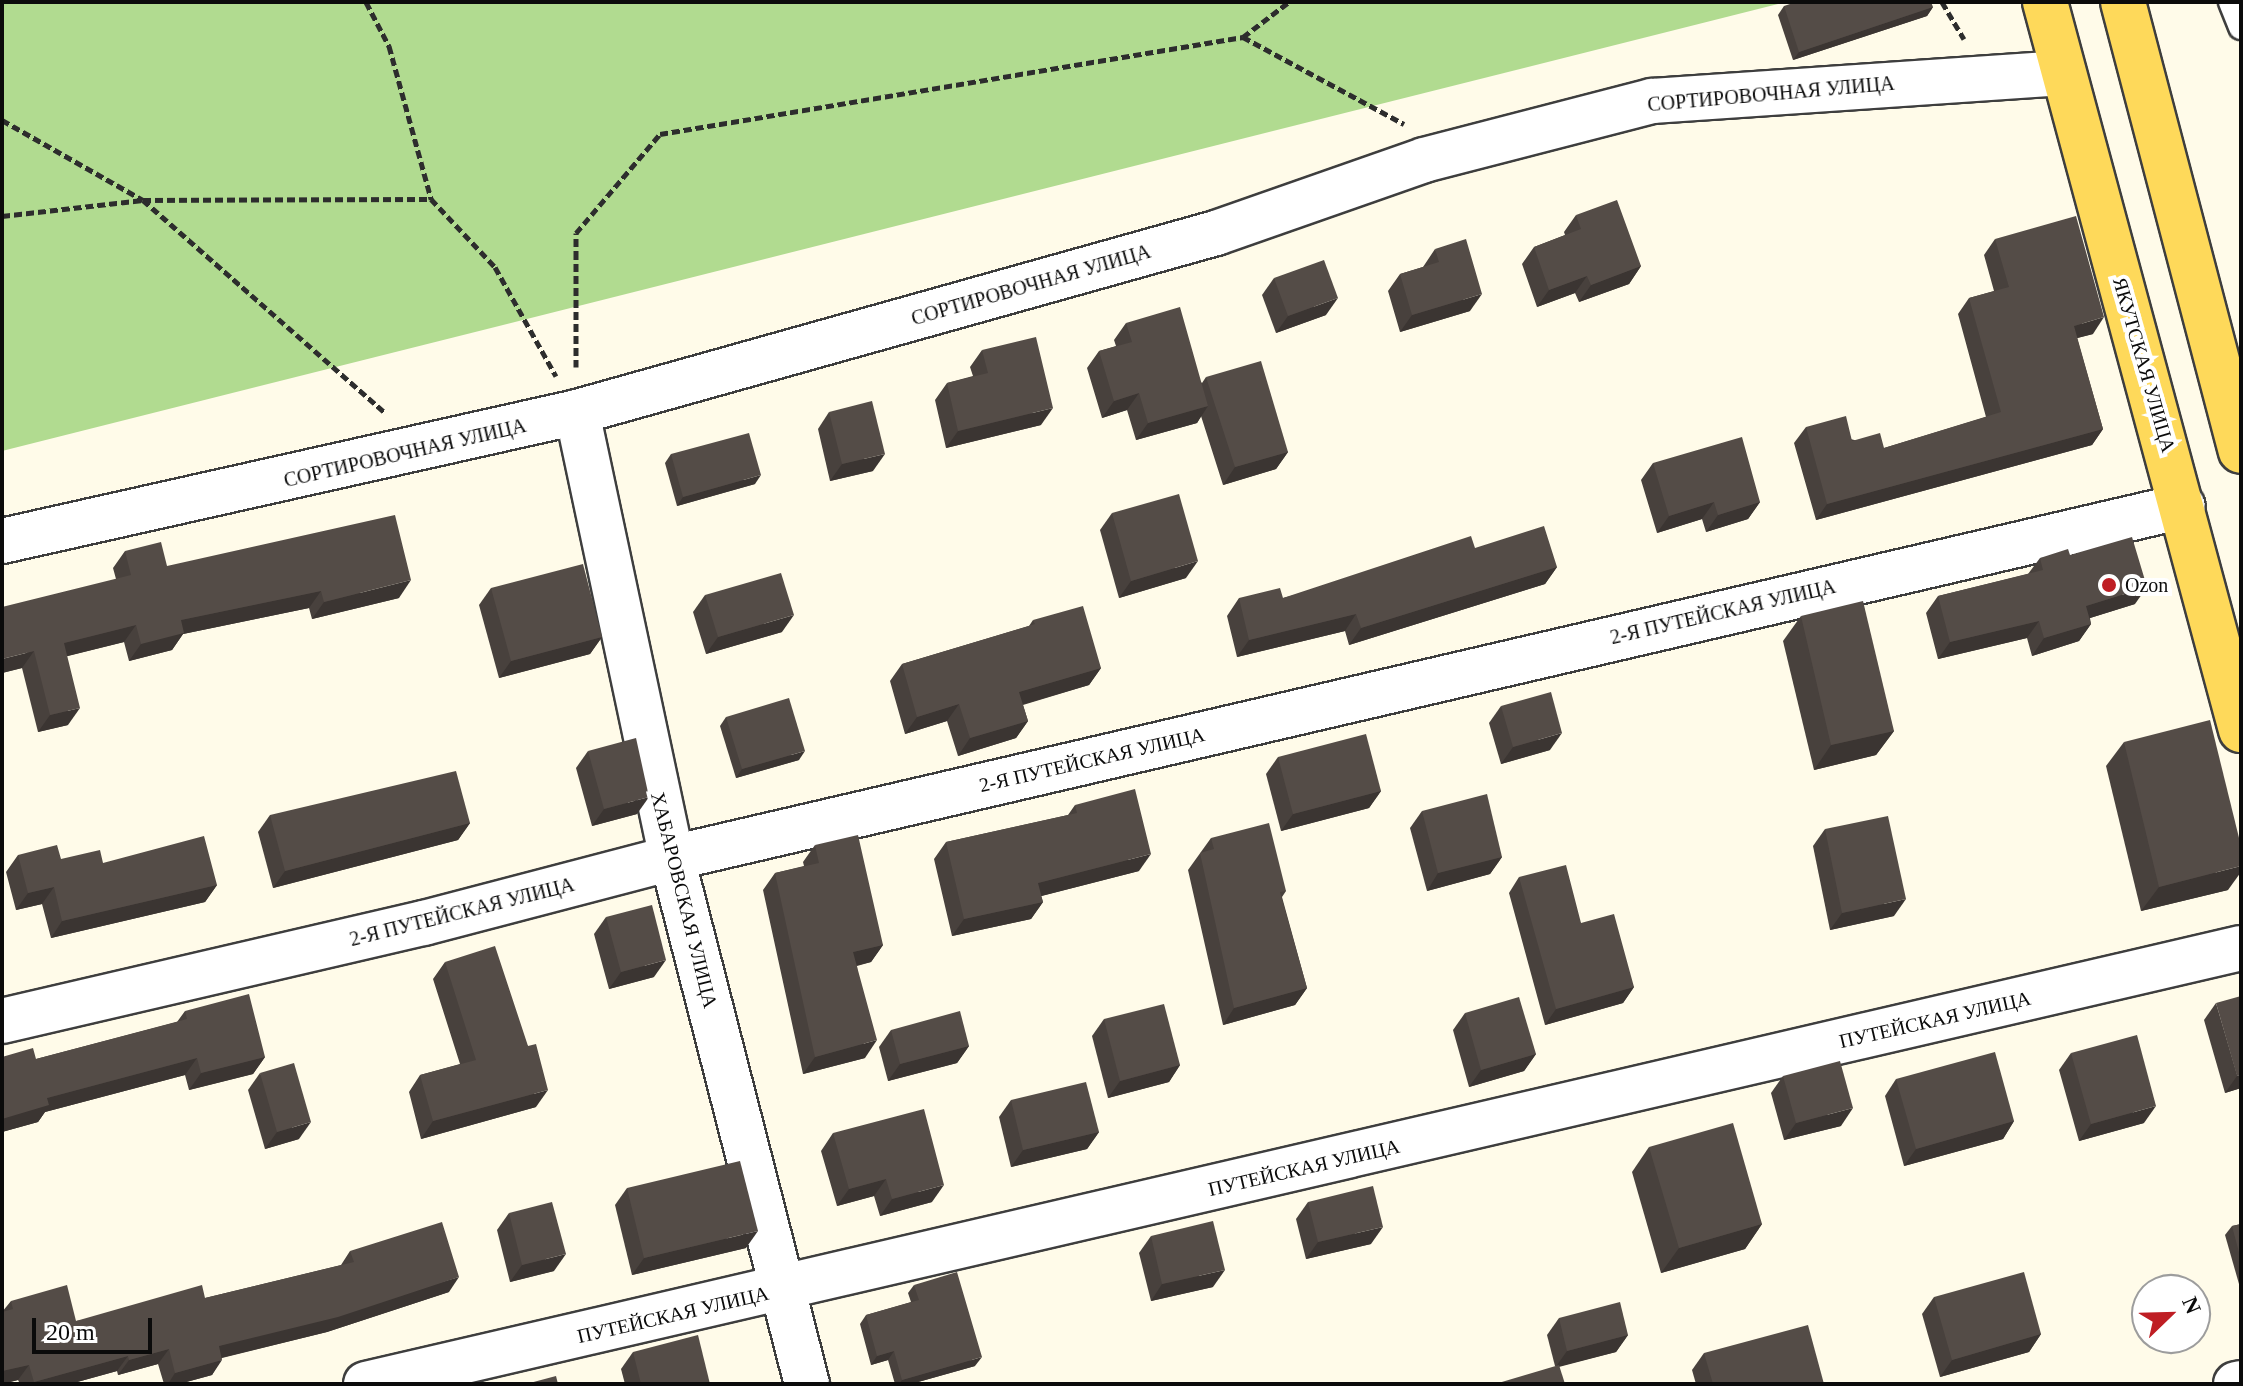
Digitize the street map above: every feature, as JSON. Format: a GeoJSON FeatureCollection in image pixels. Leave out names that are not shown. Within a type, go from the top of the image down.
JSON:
{"type":"FeatureCollection","features":[{"type":"Feature","properties":{"kind":"main road","name":"ЯКУТСКАЯ УЛИЦА"},"geometry":{"type":"LineString","coordinates":[[2045,2],[2241,730]]}},
{"type":"Feature","properties":{"kind":"main road"},"geometry":{"type":"LineString","coordinates":[[2123,2],[2241,451]]}},
{"type":"Feature","properties":{"kind":"street","name":"СОРТИРОВОЧНАЯ УЛИЦА"},"geometry":{"type":"LineString","coordinates":[[2,541],[427,449],[577,412],[1216,233],[1424,160],[1652,101],[2063,73]]}},
{"type":"Feature","properties":{"kind":"street","name":"ХАБАРОВСКАЯ УЛИЦА"},"geometry":{"type":"LineString","coordinates":[[577,412],[672,858],[807,1384]]}},
{"type":"Feature","properties":{"kind":"street","name":"2-Я ПУТЕЙСКАЯ УЛИЦА"},"geometry":{"type":"LineString","coordinates":[[2,1021],[424,923],[672,858],[2183,506]]}},
{"type":"Feature","properties":{"kind":"street","name":"ПУТЕЙСКАЯ УЛИЦА"},"geometry":{"type":"LineString","coordinates":[[366,1384],[785,1290],[2241,948]]}},
{"type":"Feature","properties":{"kind":"lane"},"geometry":{"type":"LineString","coordinates":[[2231,2],[2241,27]]}},
{"type":"Feature","properties":{"kind":"path"},"geometry":{"type":"LineString","coordinates":[[366,2],[389,46],[431,199],[495,267],[577,412]]}},
{"type":"Feature","properties":{"kind":"path"},"geometry":{"type":"LineString","coordinates":[[577,412],[576,233],[660,134],[1243,37],[1289,2]]}},
{"type":"Feature","properties":{"kind":"path"},"geometry":{"type":"LineString","coordinates":[[1243,37],[1417,131],[1424,160]]}},
{"type":"Feature","properties":{"kind":"path"},"geometry":{"type":"LineString","coordinates":[[2,120],[143,200],[427,449]]}},
{"type":"Feature","properties":{"kind":"path"},"geometry":{"type":"LineString","coordinates":[[2,216],[143,200],[431,199]]}},
{"type":"Feature","properties":{"kind":"green space"},"geometry":{"type":"Polygon","coordinates":[[[2,2],[1786,2],[2,451],[2,2]]]}},
{"type":"Feature","properties":{"kind":"building"},"geometry":{"type":"Polygon","coordinates":[[[1796,2],[1931,2],[1933,7],[1799,52],[1784,6],[1796,2]]]}},
{"type":"Feature","properties":{"kind":"building"},"geometry":{"type":"Polygon","coordinates":[[[1617,200],[1641,266],[1591,285],[1587,276],[1549,290],[1534,247],[1581,229],[1576,215],[1617,200]]]}},
{"type":"Feature","properties":{"kind":"building"},"geometry":{"type":"Polygon","coordinates":[[[2076,216],[2104,317],[2074,326],[2103,429],[1827,504],[1806,427],[1846,416],[1852,441],[1880,433],[1884,448],[2001,412],[1969,298],[2009,287],[1995,239],[2076,216]]]}},
{"type":"Feature","properties":{"kind":"building"},"geometry":{"type":"Polygon","coordinates":[[[1466,239],[1482,294],[1412,315],[1400,274],[1439,262],[1435,249],[1466,239]]]}},
{"type":"Feature","properties":{"kind":"building"},"geometry":{"type":"Polygon","coordinates":[[[1324,260],[1338,298],[1288,316],[1274,278],[1324,260]]]}},
{"type":"Feature","properties":{"kind":"building"},"geometry":{"type":"Polygon","coordinates":[[[1180,307],[1208,406],[1148,423],[1139,393],[1114,401],[1099,351],[1132,342],[1126,323],[1180,307]]]}},
{"type":"Feature","properties":{"kind":"building"},"geometry":{"type":"Polygon","coordinates":[[[1036,337],[1053,408],[958,431],[947,383],[988,373],[982,350],[1036,337]]]}},
{"type":"Feature","properties":{"kind":"building"},"geometry":{"type":"Polygon","coordinates":[[[1261,361],[1288,452],[1235,467],[1206,377],[1261,361]]]}},
{"type":"Feature","properties":{"kind":"building"},"geometry":{"type":"Polygon","coordinates":[[[872,401],[885,454],[842,464],[829,412],[872,401]]]}},
{"type":"Feature","properties":{"kind":"building"},"geometry":{"type":"Polygon","coordinates":[[[749,433],[761,475],[683,497],[671,454],[749,433]]]}},
{"type":"Feature","properties":{"kind":"building"},"geometry":{"type":"Polygon","coordinates":[[[1742,437],[1760,502],[1718,515],[1714,502],[1669,516],[1653,463],[1742,437]]]}},
{"type":"Feature","properties":{"kind":"building"},"geometry":{"type":"Polygon","coordinates":[[[1179,494],[1198,561],[1131,581],[1112,513],[1179,494]]]}},
{"type":"Feature","properties":{"kind":"building"},"geometry":{"type":"Polygon","coordinates":[[[395,515],[411,580],[324,602],[321,591],[181,620],[184,633],[141,644],[136,625],[64,643],[80,708],[50,715],[34,651],[2,659],[2,607],[131,575],[125,551],[161,542],[167,566],[395,515]]]}},
{"type":"Feature","properties":{"kind":"building"},"geometry":{"type":"Polygon","coordinates":[[[1544,526],[1557,567],[1361,628],[1356,614],[1249,640],[1239,598],[1280,588],[1283,598],[1471,536],[1475,548],[1544,526]]]}},
{"type":"Feature","properties":{"kind":"building"},"geometry":{"type":"Polygon","coordinates":[[[2132,537],[2147,587],[2086,606],[2091,624],[2044,638],[2039,621],[1950,642],[1938,596],[2043,570],[2040,558],[2068,549],[2070,555],[2132,537]]]}},
{"type":"Feature","properties":{"kind":"building"},"geometry":{"type":"Polygon","coordinates":[[[583,564],[602,637],[511,661],[491,588],[583,564]]]}},
{"type":"Feature","properties":{"kind":"building"},"geometry":{"type":"Polygon","coordinates":[[[781,573],[794,615],[718,637],[705,595],[781,573]]]}},
{"type":"Feature","properties":{"kind":"building"},"geometry":{"type":"Polygon","coordinates":[[[1863,601],[1894,731],[1831,745],[1801,616],[1863,601]]]}},
{"type":"Feature","properties":{"kind":"building"},"geometry":{"type":"Polygon","coordinates":[[[1083,606],[1101,668],[1019,692],[1028,721],[970,738],[959,704],[917,717],[902,664],[1035,624],[1033,620],[1083,606]]]}},
{"type":"Feature","properties":{"kind":"building"},"geometry":{"type":"Polygon","coordinates":[[[1551,692],[1562,733],[1513,747],[1501,706],[1551,692]]]}},
{"type":"Feature","properties":{"kind":"building"},"geometry":{"type":"Polygon","coordinates":[[[789,698],[805,751],[742,769],[726,717],[789,698]]]}},
{"type":"Feature","properties":{"kind":"building"},"geometry":{"type":"Polygon","coordinates":[[[2210,720],[2241,846],[2241,866],[2159,887],[2124,742],[2210,720]]]}},
{"type":"Feature","properties":{"kind":"building"},"geometry":{"type":"Polygon","coordinates":[[[1366,734],[1381,791],[1293,814],[1278,757],[1366,734]]]}},
{"type":"Feature","properties":{"kind":"building"},"geometry":{"type":"Polygon","coordinates":[[[636,738],[649,797],[604,809],[588,751],[636,738]]]}},
{"type":"Feature","properties":{"kind":"building"},"geometry":{"type":"Polygon","coordinates":[[[456,771],[470,823],[285,871],[270,815],[456,771]]]}},
{"type":"Feature","properties":{"kind":"building"},"geometry":{"type":"Polygon","coordinates":[[[1135,789],[1151,854],[1038,883],[1043,902],[964,919],[946,842],[1077,813],[1075,805],[1135,789]]]}},
{"type":"Feature","properties":{"kind":"building"},"geometry":{"type":"Polygon","coordinates":[[[1487,794],[1502,857],[1438,873],[1422,811],[1487,794]]]}},
{"type":"Feature","properties":{"kind":"building"},"geometry":{"type":"Polygon","coordinates":[[[1888,816],[1906,899],[1842,913],[1825,829],[1888,816]]]}},
{"type":"Feature","properties":{"kind":"building"},"geometry":{"type":"Polygon","coordinates":[[[1269,823],[1286,891],[1280,892],[1307,988],[1234,1008],[1200,853],[1214,849],[1211,838],[1269,823]]]}},
{"type":"Feature","properties":{"kind":"building"},"geometry":{"type":"Polygon","coordinates":[[[858,835],[883,945],[853,952],[877,1040],[815,1057],[775,873],[819,863],[815,845],[858,835]]]}},
{"type":"Feature","properties":{"kind":"building"},"geometry":{"type":"Polygon","coordinates":[[[204,836],[217,885],[62,921],[54,887],[28,893],[18,855],[57,845],[61,859],[100,850],[103,863],[204,836]]]}},
{"type":"Feature","properties":{"kind":"building"},"geometry":{"type":"Polygon","coordinates":[[[1566,865],[1581,923],[1614,914],[1634,987],[1556,1009],[1519,877],[1566,865]]]}},
{"type":"Feature","properties":{"kind":"building"},"geometry":{"type":"Polygon","coordinates":[[[652,905],[666,960],[621,972],[606,917],[652,905]]]}},
{"type":"Feature","properties":{"kind":"building"},"geometry":{"type":"Polygon","coordinates":[[[495,946],[528,1046],[536,1044],[548,1090],[433,1121],[420,1075],[476,1060],[445,962],[495,946]]]}},
{"type":"Feature","properties":{"kind":"building"},"geometry":{"type":"Polygon","coordinates":[[[249,994],[265,1057],[201,1073],[197,1058],[47,1098],[49,1105],[2,1119],[2,1057],[33,1048],[36,1059],[187,1019],[185,1011],[249,994]]]}},
{"type":"Feature","properties":{"kind":"building"},"geometry":{"type":"Polygon","coordinates":[[[2241,996],[2241,1074],[2237,1076],[2216,1003],[2241,996]]]}},
{"type":"Feature","properties":{"kind":"building"},"geometry":{"type":"Polygon","coordinates":[[[1519,997],[1536,1054],[1481,1070],[1465,1013],[1519,997]]]}},
{"type":"Feature","properties":{"kind":"building"},"geometry":{"type":"Polygon","coordinates":[[[1164,1004],[1180,1065],[1120,1081],[1104,1019],[1164,1004]]]}},
{"type":"Feature","properties":{"kind":"building"},"geometry":{"type":"Polygon","coordinates":[[[960,1011],[969,1046],[900,1064],[891,1030],[960,1011]]]}},
{"type":"Feature","properties":{"kind":"building"},"geometry":{"type":"Polygon","coordinates":[[[2137,1035],[2156,1106],[2091,1124],[2071,1053],[2137,1035]]]}},
{"type":"Feature","properties":{"kind":"building"},"geometry":{"type":"Polygon","coordinates":[[[1995,1052],[2014,1121],[1916,1149],[1896,1079],[1995,1052]]]}},
{"type":"Feature","properties":{"kind":"building"},"geometry":{"type":"Polygon","coordinates":[[[1840,1061],[1853,1108],[1796,1123],[1783,1076],[1840,1061]]]}},
{"type":"Feature","properties":{"kind":"building"},"geometry":{"type":"Polygon","coordinates":[[[294,1063],[311,1122],[277,1132],[260,1073],[294,1063]]]}},
{"type":"Feature","properties":{"kind":"building"},"geometry":{"type":"Polygon","coordinates":[[[1086,1082],[1099,1132],[1023,1150],[1011,1100],[1086,1082]]]}},
{"type":"Feature","properties":{"kind":"building"},"geometry":{"type":"Polygon","coordinates":[[[924,1109],[944,1185],[892,1199],[886,1179],[849,1189],[833,1133],[924,1109]]]}},
{"type":"Feature","properties":{"kind":"building"},"geometry":{"type":"Polygon","coordinates":[[[1733,1123],[1762,1224],[1679,1248],[1649,1147],[1733,1123]]]}},
{"type":"Feature","properties":{"kind":"building"},"geometry":{"type":"Polygon","coordinates":[[[740,1161],[758,1231],[644,1258],[627,1188],[740,1161]]]}},
{"type":"Feature","properties":{"kind":"building"},"geometry":{"type":"Polygon","coordinates":[[[1373,1186],[1383,1227],[1318,1242],[1308,1202],[1373,1186]]]}},
{"type":"Feature","properties":{"kind":"building"},"geometry":{"type":"Polygon","coordinates":[[[552,1202],[566,1254],[522,1265],[509,1213],[552,1202]]]}},
{"type":"Feature","properties":{"kind":"building"},"geometry":{"type":"Polygon","coordinates":[[[1213,1221],[1225,1270],[1162,1284],[1151,1236],[1213,1221]]]}},
{"type":"Feature","properties":{"kind":"building"},"geometry":{"type":"Polygon","coordinates":[[[442,1222],[459,1277],[338,1317],[219,1346],[222,1360],[175,1373],[169,1349],[129,1360],[128,1356],[34,1382],[29,1365],[2,1371],[2,1312],[13,1309],[11,1301],[67,1285],[76,1321],[202,1285],[205,1298],[354,1262],[350,1251],[442,1222]]]}},
{"type":"Feature","properties":{"kind":"building"},"geometry":{"type":"Polygon","coordinates":[[[2241,1224],[2241,1260],[2232,1226],[2241,1224]]]}},
{"type":"Feature","properties":{"kind":"building"},"geometry":{"type":"Polygon","coordinates":[[[957,1272],[982,1357],[902,1380],[894,1351],[877,1356],[866,1315],[919,1300],[914,1285],[957,1272]]]}},
{"type":"Feature","properties":{"kind":"building"},"geometry":{"type":"Polygon","coordinates":[[[2024,1272],[2041,1334],[1952,1360],[1934,1297],[2024,1272]]]}},
{"type":"Feature","properties":{"kind":"building"},"geometry":{"type":"Polygon","coordinates":[[[1620,1302],[1628,1335],[1567,1351],[1559,1318],[1620,1302]]]}},
{"type":"Feature","properties":{"kind":"building"},"geometry":{"type":"Polygon","coordinates":[[[1808,1325],[1824,1384],[1713,1384],[1704,1353],[1808,1325]]]}},
{"type":"Feature","properties":{"kind":"building"},"geometry":{"type":"Polygon","coordinates":[[[698,1335],[710,1384],[641,1384],[633,1352],[698,1335]]]}},
{"type":"Feature","properties":{"kind":"building"},"geometry":{"type":"Polygon","coordinates":[[[1559,1365],[1565,1384],[1495,1384],[1559,1365]]]}},
{"type":"Feature","properties":{"kind":"building"},"geometry":{"type":"Polygon","coordinates":[[[556,1376],[558,1384],[526,1384],[556,1376]]]}},
{"type":"Feature","properties":{"kind":"place","name":"Ozon"},"geometry":{"type":"Point","coordinates":[2109,585]}}]}
